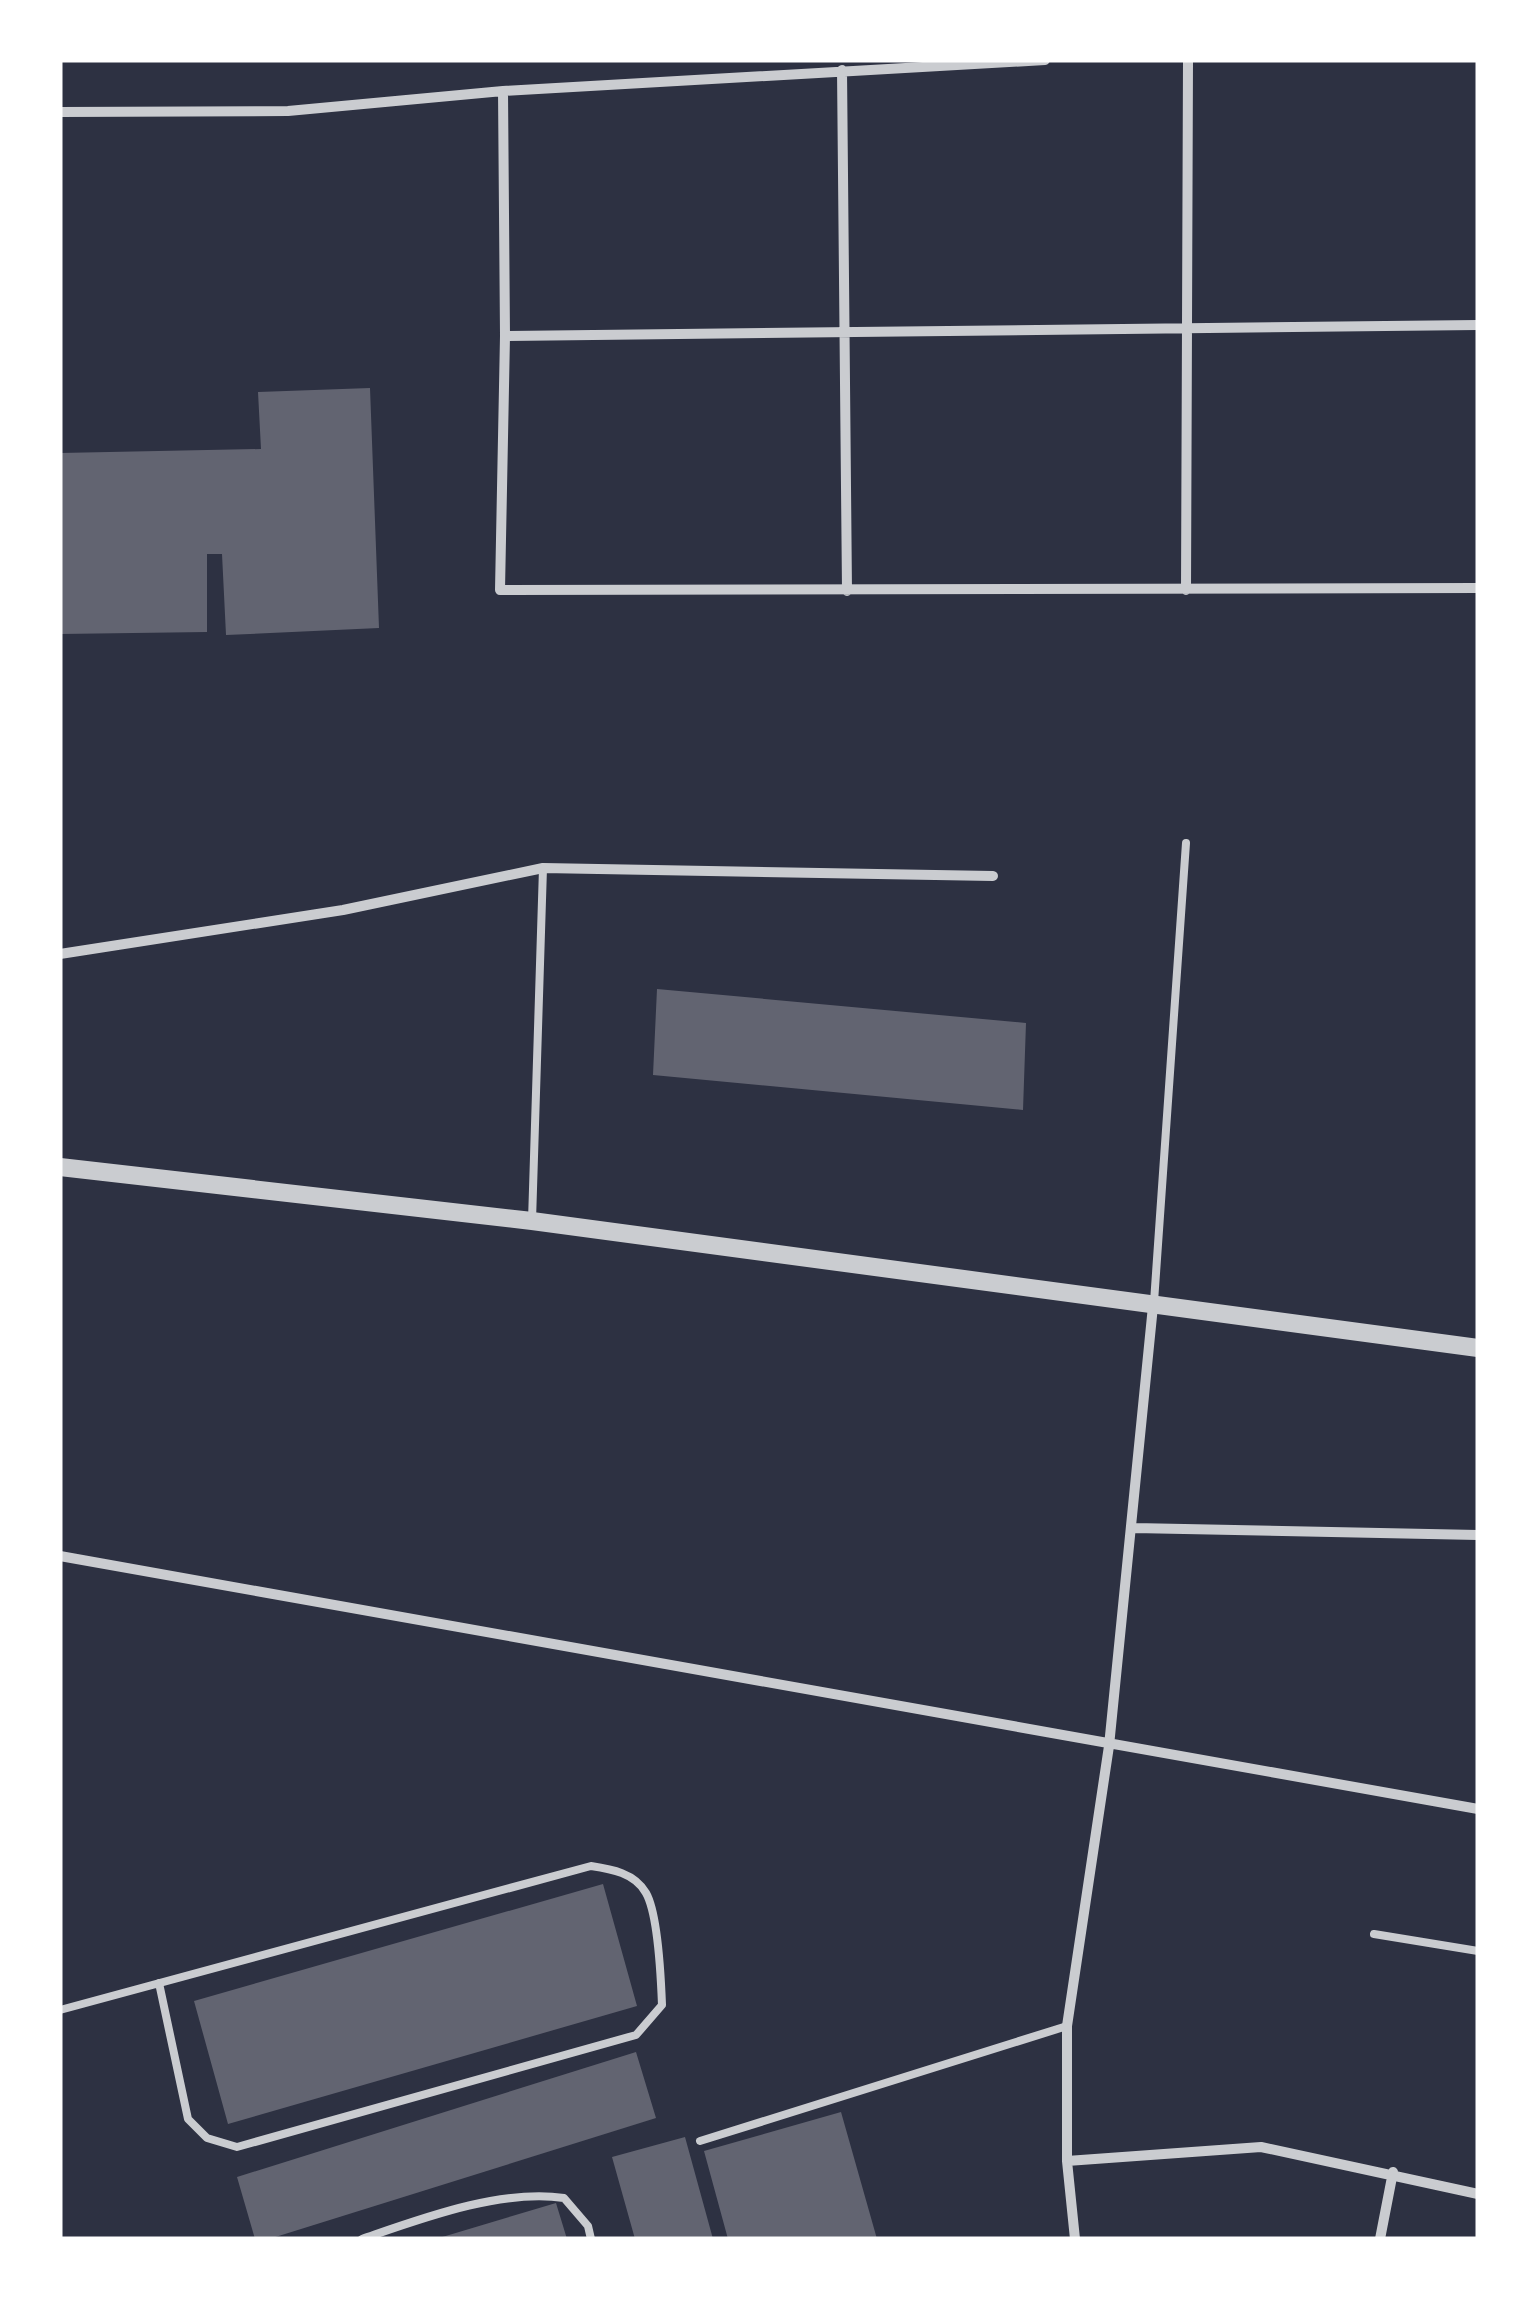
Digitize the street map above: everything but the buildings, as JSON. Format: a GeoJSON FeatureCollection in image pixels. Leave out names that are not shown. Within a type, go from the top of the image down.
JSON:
{"type":"FeatureCollection","features":[{"type":"Feature","properties":{"kind":"street"},"geometry":{"type":"LineString","coordinates":[[60,112],[288,112],[503,91],[1044,60]]}},
{"type":"Feature","properties":{"kind":"street"},"geometry":{"type":"LineString","coordinates":[[1186,590],[1188,60]]}},
{"type":"Feature","properties":{"kind":"street"},"geometry":{"type":"LineString","coordinates":[[842,70],[847,591]]}},
{"type":"Feature","properties":{"kind":"street"},"geometry":{"type":"LineString","coordinates":[[503,91],[505,336],[500,590],[1478,588]]}},
{"type":"Feature","properties":{"kind":"street"},"geometry":{"type":"LineString","coordinates":[[505,336],[1478,325]]}},
{"type":"Feature","properties":{"kind":"street"},"geometry":{"type":"LineString","coordinates":[[60,954],[343,910],[543,868],[994,876]]}},
{"type":"Feature","properties":{"kind":"street"},"geometry":{"type":"LineString","coordinates":[[60,1167],[532,1220],[1478,1348]]}},
{"type":"Feature","properties":{"kind":"street"},"geometry":{"type":"LineString","coordinates":[[1075,2239],[1067,2161],[1067,2026],[1110,1746],[1153,1306]]}},
{"type":"Feature","properties":{"kind":"street"},"geometry":{"type":"LineString","coordinates":[[1134,1528],[1478,1536]]}},
{"type":"Feature","properties":{"kind":"street"},"geometry":{"type":"LineString","coordinates":[[60,1556],[1478,1809]]}},
{"type":"Feature","properties":{"kind":"street"},"geometry":{"type":"LineString","coordinates":[[1067,2161],[1261,2147],[1393,2172],[1478,2194]]}},
{"type":"Feature","properties":{"kind":"street"},"geometry":{"type":"LineString","coordinates":[[1380,2239],[1393,2172]]}},
{"type":"Feature","properties":{"kind":"lane"},"geometry":{"type":"LineString","coordinates":[[1153,1306],[1186,843]]}},
{"type":"Feature","properties":{"kind":"lane"},"geometry":{"type":"LineString","coordinates":[[532,1220],[543,868]]}},
{"type":"Feature","properties":{"kind":"lane"},"geometry":{"type":"LineString","coordinates":[[60,2010],[159,1983],[590,1866],[620,1870],[646,1892],[661,1967],[662,2004],[636,2034],[237,2147],[207,2138],[188,2118],[159,1983]]}},
{"type":"Feature","properties":{"kind":"lane"},"geometry":{"type":"LineString","coordinates":[[1374,1934],[1478,1952]]}},
{"type":"Feature","properties":{"kind":"lane"},"geometry":{"type":"LineString","coordinates":[[700,2141],[1067,2026]]}},
{"type":"Feature","properties":{"kind":"lane"},"geometry":{"type":"LineString","coordinates":[[362,2239],[413,2222],[535,2194],[564,2198],[588,2226],[591,2239]]}}]}
